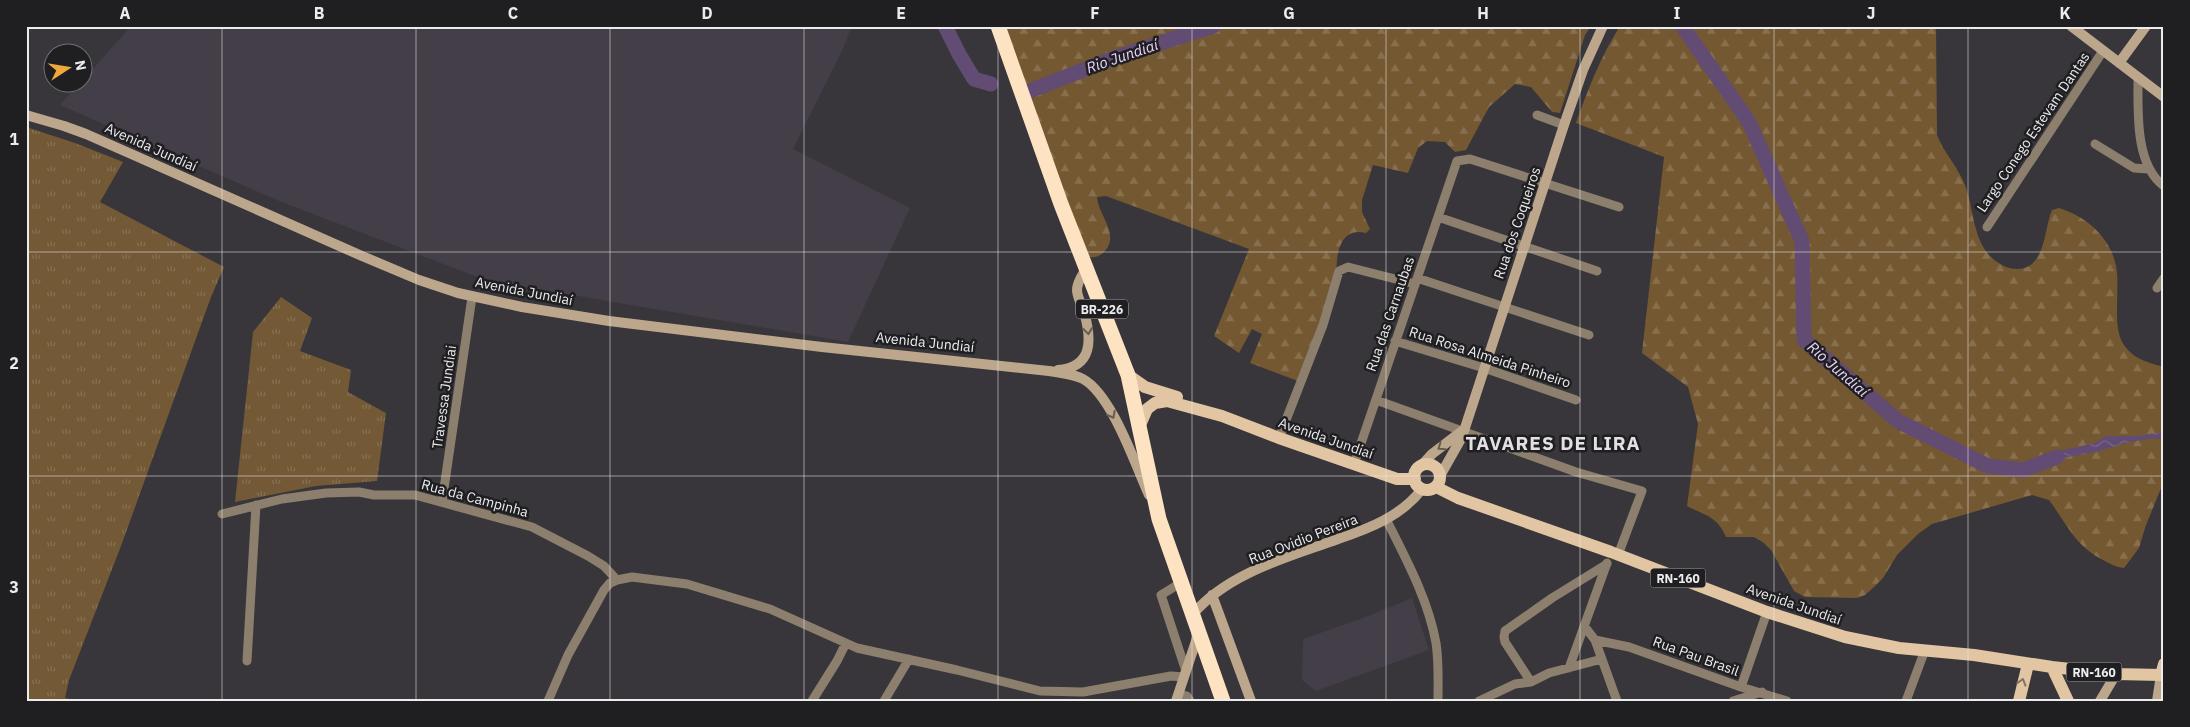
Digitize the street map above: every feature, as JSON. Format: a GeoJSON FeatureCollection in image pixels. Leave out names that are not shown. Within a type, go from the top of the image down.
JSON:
{"type":"FeatureCollection","features":[{"type":"Feature","properties":{"kind":"highway","name":"BR-226"},"geometry":{"type":"LineString","coordinates":[[998,26],[1086,269],[1128,375],[1159,519],[1224,701]]}},
{"type":"Feature","properties":{"kind":"main road","name":"Rua dos Coqueiros"},"geometry":{"type":"LineString","coordinates":[[1438,481],[1455,451],[1463,430],[1583,70],[1603,26]]}},
{"type":"Feature","properties":{"kind":"main road"},"geometry":{"type":"LineString","coordinates":[[2071,26],[2164,97]]}},
{"type":"Feature","properties":{"kind":"main road"},"geometry":{"type":"LineString","coordinates":[[2119,63],[2146,26]]}},
{"type":"Feature","properties":{"kind":"main road","name":"Avenida Jundiaí"},"geometry":{"type":"LineString","coordinates":[[26,115],[86,134],[284,223],[419,280],[472,296],[522,308],[609,322],[822,348],[1050,371],[1082,378],[1095,388],[1103,398],[1122,433],[1159,519]]}},
{"type":"Feature","properties":{"kind":"main road","name":"Avenida Jundiaí"},"geometry":{"type":"LineString","coordinates":[[1050,371],[1075,367],[1084,360],[1087,351],[1088,328],[1077,291],[1080,277],[1086,269]]}},
{"type":"Feature","properties":{"kind":"main road","name":"Avenida Jundiaí"},"geometry":{"type":"LineString","coordinates":[[1128,375],[1145,386],[1279,438],[1397,479],[1418,484]]}},
{"type":"Feature","properties":{"kind":"main road","name":"Avenida Jundiaí"},"geometry":{"type":"LineString","coordinates":[[1140,425],[1147,409],[1160,402],[1202,409]]}},
{"type":"Feature","properties":{"kind":"main road"},"geometry":{"type":"LineString","coordinates":[[1438,481],[1430,490],[1418,484],[1416,472],[1432,454],[1463,430]]}},
{"type":"Feature","properties":{"kind":"main road","name":"RN-160"},"geometry":{"type":"LineString","coordinates":[[1421,466],[1434,466],[1438,481]]}},
{"type":"Feature","properties":{"kind":"main road","name":"Avenida Jundiaí"},"geometry":{"type":"LineString","coordinates":[[1438,481],[1458,498],[1612,557],[1845,638],[1868,643],[2116,674],[2162,670]]}},
{"type":"Feature","properties":{"kind":"main road","name":"Rua Ovidio Pereira"},"geometry":{"type":"LineString","coordinates":[[1193,614],[1212,595],[1266,566],[1357,533],[1386,519],[1405,506],[1418,484]]}},
{"type":"Feature","properties":{"kind":"main road"},"geometry":{"type":"LineString","coordinates":[[1212,595],[1251,701]]}},
{"type":"Feature","properties":{"kind":"main road"},"geometry":{"type":"LineString","coordinates":[[1178,697],[1199,631]]}},
{"type":"Feature","properties":{"kind":"main road"},"geometry":{"type":"LineString","coordinates":[[2019,701],[2028,664]]}},
{"type":"Feature","properties":{"kind":"main road"},"geometry":{"type":"LineString","coordinates":[[2052,667],[2068,701]]}},
{"type":"Feature","properties":{"kind":"main road"},"geometry":{"type":"LineString","coordinates":[[2157,701],[2162,670]]}},
{"type":"Feature","properties":{"kind":"main road"},"geometry":{"type":"LineString","coordinates":[[2100,701],[2116,674]]}},
{"type":"Feature","properties":{"kind":"street","name":"Largo Conego Estevam Dantas"},"geometry":{"type":"LineString","coordinates":[[1986,227],[2103,52]]}},
{"type":"Feature","properties":{"kind":"street"},"geometry":{"type":"LineString","coordinates":[[2138,79],[2140,132],[2148,169],[2155,179],[2164,186]]}},
{"type":"Feature","properties":{"kind":"street"},"geometry":{"type":"LineString","coordinates":[[1537,115],[1564,125]]}},
{"type":"Feature","properties":{"kind":"street"},"geometry":{"type":"LineString","coordinates":[[2095,144],[2134,168],[2148,169]]}},
{"type":"Feature","properties":{"kind":"street","name":"Rua das Carnaubas"},"geometry":{"type":"LineString","coordinates":[[1354,464],[1456,161],[1470,159],[1545,184]]}},
{"type":"Feature","properties":{"kind":"street"},"geometry":{"type":"LineString","coordinates":[[1545,184],[1619,207]]}},
{"type":"Feature","properties":{"kind":"street"},"geometry":{"type":"LineString","coordinates":[[1438,217],[1597,271]]}},
{"type":"Feature","properties":{"kind":"street"},"geometry":{"type":"LineString","coordinates":[[1279,438],[1323,325],[1339,271],[1348,267],[1416,281],[1504,306],[1588,335]]}},
{"type":"Feature","properties":{"kind":"street"},"geometry":{"type":"LineString","coordinates":[[2157,288],[2164,278]]}},
{"type":"Feature","properties":{"kind":"street","name":"Travessa Jundiai"},"geometry":{"type":"LineString","coordinates":[[442,502],[472,296]]}},
{"type":"Feature","properties":{"kind":"street","name":"Rua Rosa Almeida Pinheiro"},"geometry":{"type":"LineString","coordinates":[[1395,341],[1484,368],[1576,400]]}},
{"type":"Feature","properties":{"kind":"street"},"geometry":{"type":"LineString","coordinates":[[1376,400],[1576,472],[1642,491],[1612,557],[1568,668]]}},
{"type":"Feature","properties":{"kind":"street","name":"Rua da Campinha"},"geometry":{"type":"LineString","coordinates":[[222,514],[303,495],[345,492],[374,495],[415,495],[532,527],[588,556],[604,566],[617,580]]}},
{"type":"Feature","properties":{"kind":"street"},"geometry":{"type":"LineString","coordinates":[[247,661],[256,505]]}},
{"type":"Feature","properties":{"kind":"street"},"geometry":{"type":"LineString","coordinates":[[1386,519],[1420,588],[1432,626],[1438,664],[1438,701]]}},
{"type":"Feature","properties":{"kind":"street"},"geometry":{"type":"LineString","coordinates":[[1531,682],[1505,642],[1506,631],[1513,624],[1612,557]]}},
{"type":"Feature","properties":{"kind":"street"},"geometry":{"type":"LineString","coordinates":[[548,701],[568,655],[595,605],[610,583],[632,577],[687,584],[715,592],[784,614],[867,651],[909,659],[1040,692],[1054,693],[1093,690],[1185,674],[1161,595],[1182,582]]}},
{"type":"Feature","properties":{"kind":"street"},"geometry":{"type":"LineString","coordinates":[[1741,687],[1767,612]]}},
{"type":"Feature","properties":{"kind":"street"},"geometry":{"type":"LineString","coordinates":[[1585,627],[1595,640],[1617,701]]}},
{"type":"Feature","properties":{"kind":"street","name":"Rua Pau Brasil"},"geometry":{"type":"LineString","coordinates":[[1595,640],[1629,647],[1786,701]]}},
{"type":"Feature","properties":{"kind":"street"},"geometry":{"type":"LineString","coordinates":[[812,701],[837,662],[846,643]]}},
{"type":"Feature","properties":{"kind":"street"},"geometry":{"type":"LineString","coordinates":[[1906,701],[1924,650]]}},
{"type":"Feature","properties":{"kind":"street"},"geometry":{"type":"LineString","coordinates":[[884,701],[909,659]]}},
{"type":"Feature","properties":{"kind":"street"},"geometry":{"type":"LineString","coordinates":[[1479,701],[1515,684],[1531,682],[1568,668],[1602,659]]}},
{"type":"Feature","properties":{"kind":"street"},"geometry":{"type":"LineString","coordinates":[[1732,701],[1762,692]]}},
{"type":"Feature","properties":{"kind":"street"},"geometry":{"type":"LineString","coordinates":[[1178,697],[1187,696],[1190,701]]}},
{"type":"Feature","properties":{"kind":"shaded area"},"geometry":{"type":"Polygon","coordinates":[[[131,26],[852,26],[842,51],[793,149],[910,208],[848,342],[485,280],[279,201],[60,105],[72,92],[92,92],[92,70],[131,26]]]}},
{"type":"Feature","properties":{"kind":"shaded area"},"geometry":{"type":"Polygon","coordinates":[[[1412,598],[1429,650],[1316,691],[1302,680],[1303,639],[1412,598]]]}},
{"type":"Feature","properties":{"kind":"green space"},"geometry":{"type":"Polygon","coordinates":[[[995,26],[1591,26],[1585,35],[1560,113],[1552,112],[1531,87],[1515,84],[1489,107],[1466,150],[1455,152],[1445,142],[1427,141],[1418,148],[1408,173],[1373,165],[1362,200],[1362,212],[1370,229],[1366,233],[1357,232],[1350,234],[1341,245],[1337,261],[1337,278],[1298,381],[1250,363],[1262,334],[1252,329],[1239,353],[1214,336],[1249,249],[1106,196],[1097,197],[1109,231],[1109,245],[1098,256],[1084,256],[995,26]]]}},
{"type":"Feature","properties":{"kind":"green space"},"geometry":{"type":"Polygon","coordinates":[[[1620,26],[1936,26],[1937,135],[1965,185],[1977,232],[1987,252],[2006,267],[2016,269],[2026,267],[2037,259],[2043,246],[2052,210],[2059,208],[2080,217],[2105,240],[2115,261],[2117,314],[2122,341],[2136,357],[2164,367],[2164,481],[2139,548],[2124,568],[2108,563],[2085,548],[2072,534],[2049,500],[2032,495],[1932,524],[1918,534],[1897,555],[1883,578],[1865,595],[1857,598],[1805,597],[1794,591],[1771,550],[1764,543],[1754,537],[1726,537],[1715,521],[1687,506],[1698,424],[1688,387],[1642,353],[1664,157],[1576,123],[1595,73],[1620,26]]]}},
{"type":"Feature","properties":{"kind":"green space"},"geometry":{"type":"Polygon","coordinates":[[[26,127],[75,143],[123,162],[100,202],[224,267],[211,297],[121,546],[69,680],[65,698],[79,701],[26,701],[26,127]]]}},
{"type":"Feature","properties":{"kind":"green space"},"geometry":{"type":"Polygon","coordinates":[[[281,297],[312,318],[300,351],[351,370],[348,392],[386,413],[377,481],[316,486],[235,502],[253,332],[281,297]]]}},
{"type":"Feature","properties":{"kind":"water"},"geometry":{"type":"Polygon","coordinates":[[[2164,432],[2164,439],[2147,439],[2131,442],[2061,459],[2040,467],[2037,460],[2059,451],[2095,443],[2106,436],[2137,436],[2164,432]]]}},
{"type":"Feature","properties":{"kind":"waterway","name":"Rio Jundiaí"},"geometry":{"type":"LineString","coordinates":[[945,26],[974,79],[991,84]]}},
{"type":"Feature","properties":{"kind":"waterway","name":"Rio Jundiaí"},"geometry":{"type":"LineString","coordinates":[[1032,90],[1114,58],[1213,26]]}},
{"type":"Feature","properties":{"kind":"waterway","name":"Rio Jundiaí"},"geometry":{"type":"LineString","coordinates":[[1682,26],[1749,122],[1802,241],[1804,340],[1898,421],[1988,466],[2023,470],[2057,457]]}},
{"type":"Feature","properties":{"kind":"district","name":"TAVARES DE LIRA"},"geometry":{"type":"Point","coordinates":[1553,443]}}]}
